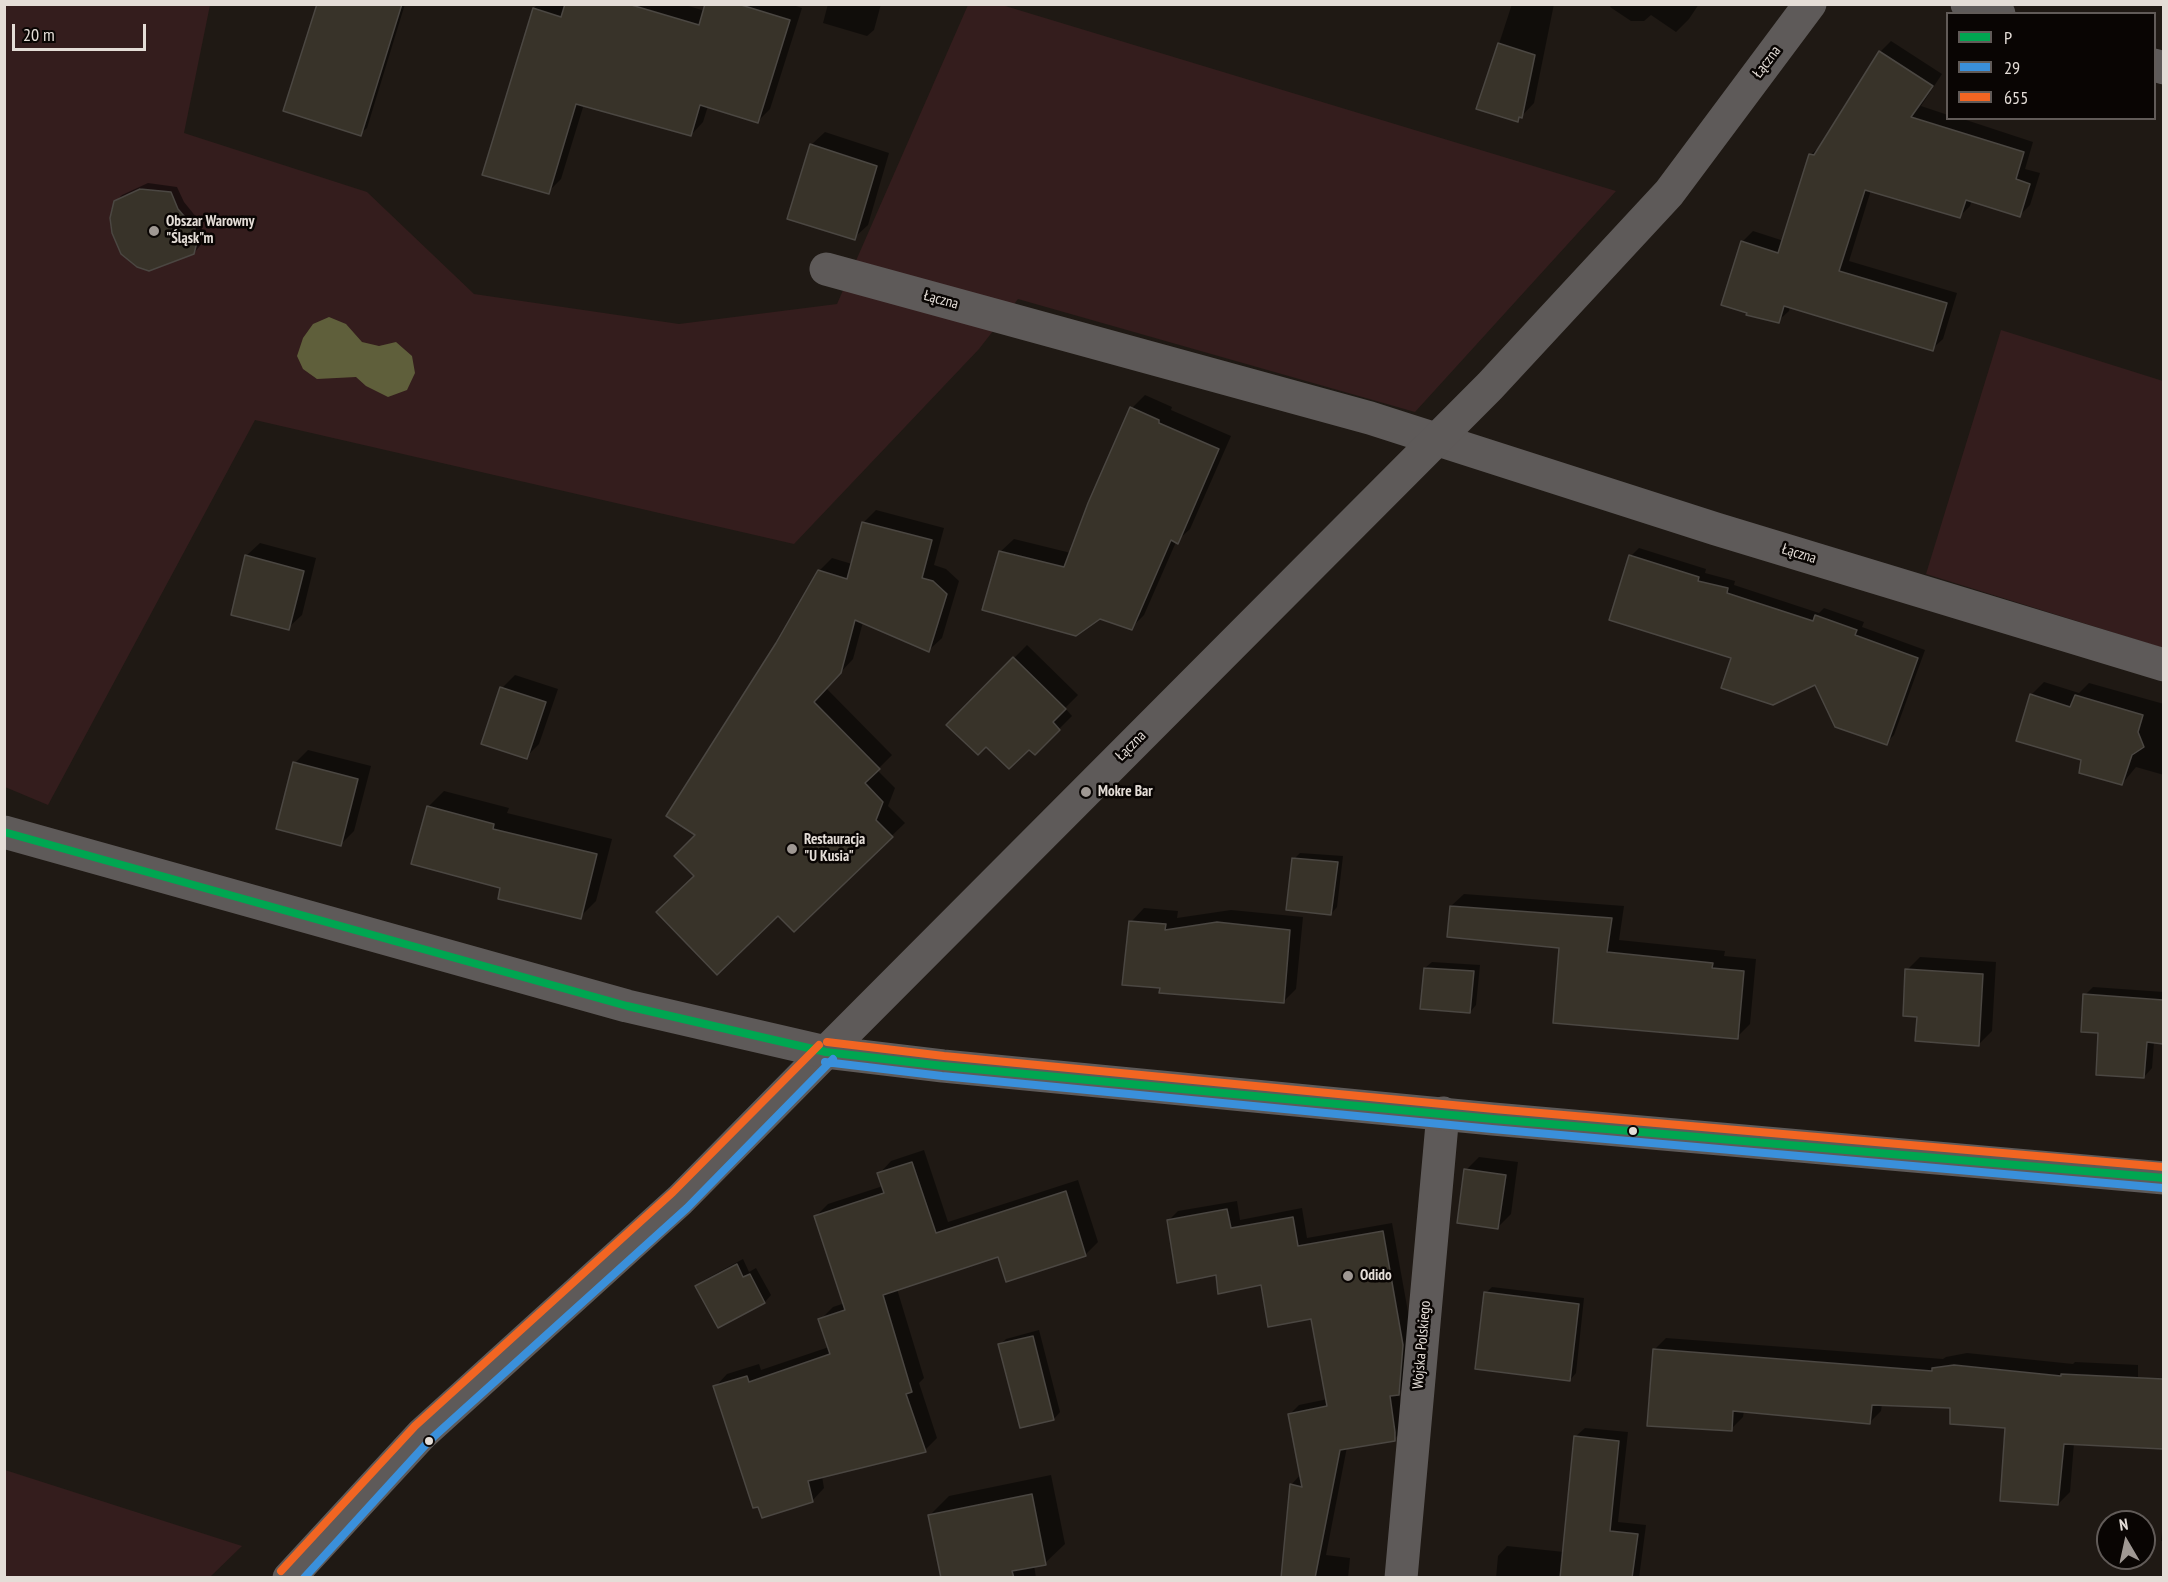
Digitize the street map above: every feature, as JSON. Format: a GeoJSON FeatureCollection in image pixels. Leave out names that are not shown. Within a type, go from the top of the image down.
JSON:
{"type":"FeatureCollection","features":[{"type":"Feature","properties":{"kind":"street","name":"Łączna"},"geometry":{"type":"LineString","coordinates":[[289,1578],[422,1434],[680,1200],[1490,386],[1669,193],[1810,4]]}},
{"type":"Feature","properties":{"kind":"street"},"geometry":{"type":"LineString","coordinates":[[1967,4],[1993,12]]}},
{"type":"Feature","properties":{"kind":"street","name":"Łączna"},"geometry":{"type":"LineString","coordinates":[[826,269],[1370,418],[1716,529],[2163,665]]}},
{"type":"Feature","properties":{"kind":"street"},"geometry":{"type":"LineString","coordinates":[[4,832],[627,1006],[826,1052],[943,1066],[2163,1178]]}},
{"type":"Feature","properties":{"kind":"street","name":"Wojska Polskiego"},"geometry":{"type":"LineString","coordinates":[[1401,1578],[1443,1113]]}},
{"type":"Feature","properties":{"kind":"shaded area"},"geometry":{"type":"Polygon","coordinates":[[[4,5],[210,5],[184,133],[367,192],[474,294],[679,324],[837,304],[968,5],[1002,5],[1616,191],[1415,412],[1018,299],[979,349],[794,544],[255,420],[48,805],[5,787],[4,5]]]}},
{"type":"Feature","properties":{"kind":"shaded area"},"geometry":{"type":"Polygon","coordinates":[[[329,317],[346,324],[362,342],[379,346],[396,342],[412,356],[415,373],[407,390],[388,397],[366,386],[356,377],[317,379],[303,369],[297,356],[303,338],[313,324],[329,317]]]}},
{"type":"Feature","properties":{"kind":"shaded area"},"geometry":{"type":"Polygon","coordinates":[[[2001,330],[2163,381],[2163,648],[1926,574],[2001,330]]]}},
{"type":"Feature","properties":{"kind":"shaded area"},"geometry":{"type":"Polygon","coordinates":[[[4,1470],[242,1546],[210,1577],[5,1577],[4,1470]]]}},
{"type":"Feature","properties":{"kind":"building"},"geometry":{"type":"Polygon","coordinates":[[[317,4],[402,4],[361,136],[283,111],[317,4]]]}},
{"type":"Feature","properties":{"kind":"building"},"geometry":{"type":"Polygon","coordinates":[[[565,4],[628,4],[699,25],[705,4],[738,4],[790,20],[758,123],[700,105],[691,136],[576,104],[549,194],[482,175],[533,8],[561,17],[565,4]]]}},
{"type":"Feature","properties":{"kind":"building"},"geometry":{"type":"Polygon","coordinates":[[[1498,43],[1535,55],[1522,118],[1519,117],[1518,122],[1476,109],[1498,43]]]}},
{"type":"Feature","properties":{"kind":"building"},"geometry":{"type":"Polygon","coordinates":[[[1879,51],[1933,86],[1911,117],[2024,152],[2016,179],[2030,184],[2020,217],[1966,200],[1960,218],[1865,190],[1839,271],[1947,303],[1933,351],[1784,306],[1779,323],[1746,315],[1747,313],[1721,305],[1741,241],[1778,253],[1809,154],[1814,155],[1879,51]]]}},
{"type":"Feature","properties":{"kind":"building"},"geometry":{"type":"Polygon","coordinates":[[[810,144],[877,166],[855,240],[787,219],[810,144]]]}},
{"type":"Feature","properties":{"kind":"building","name":"Obszar Warowny \"Śląsk\"m"},"geometry":{"type":"Polygon","coordinates":[[[140,189],[171,192],[178,209],[195,229],[197,242],[194,254],[149,271],[137,267],[121,254],[112,233],[110,218],[114,201],[140,189]]]}},
{"type":"Feature","properties":{"kind":"building"},"geometry":{"type":"Polygon","coordinates":[[[1130,407],[1159,420],[1159,423],[1219,449],[1178,544],[1171,540],[1132,630],[1100,619],[1076,636],[982,610],[999,551],[1064,567],[1088,503],[1130,407]]]}},
{"type":"Feature","properties":{"kind":"building"},"geometry":{"type":"Polygon","coordinates":[[[862,522],[932,540],[922,578],[933,581],[947,594],[929,652],[855,620],[841,673],[814,702],[880,769],[865,783],[883,802],[876,820],[893,837],[794,932],[778,916],[717,975],[656,912],[694,876],[674,856],[695,835],[666,816],[776,643],[818,570],[847,579],[862,522]]]}},
{"type":"Feature","properties":{"kind":"building"},"geometry":{"type":"Polygon","coordinates":[[[245,555],[304,571],[289,630],[231,615],[245,555]]]}},
{"type":"Feature","properties":{"kind":"building"},"geometry":{"type":"Polygon","coordinates":[[[1629,555],[1699,577],[1698,581],[1728,588],[1727,593],[1813,621],[1815,615],[1857,630],[1855,635],[1918,658],[1887,745],[1835,727],[1815,685],[1773,705],[1721,688],[1731,658],[1609,620],[1629,555]]]}},
{"type":"Feature","properties":{"kind":"building"},"geometry":{"type":"Polygon","coordinates":[[[1013,657],[1066,709],[1053,722],[1060,730],[1035,755],[1029,750],[1009,769],[986,747],[978,755],[946,725],[1013,657]]]}},
{"type":"Feature","properties":{"kind":"building"},"geometry":{"type":"Polygon","coordinates":[[[500,687],[546,702],[527,759],[481,744],[500,687]]]}},
{"type":"Feature","properties":{"kind":"building"},"geometry":{"type":"Polygon","coordinates":[[[2030,694],[2070,707],[2075,695],[2143,715],[2138,732],[2144,747],[2132,755],[2122,785],[2079,773],[2081,760],[2016,741],[2030,694]]]}},
{"type":"Feature","properties":{"kind":"building"},"geometry":{"type":"Polygon","coordinates":[[[293,762],[358,779],[341,846],[276,829],[293,762]]]}},
{"type":"Feature","properties":{"kind":"building"},"geometry":{"type":"Polygon","coordinates":[[[427,806],[494,824],[493,829],[597,854],[581,919],[498,899],[500,888],[411,864],[427,806]]]}},
{"type":"Feature","properties":{"kind":"building"},"geometry":{"type":"Polygon","coordinates":[[[1292,858],[1338,862],[1331,915],[1286,910],[1292,858]]]}},
{"type":"Feature","properties":{"kind":"building"},"geometry":{"type":"Polygon","coordinates":[[[1450,906],[1612,918],[1607,952],[1713,963],[1712,968],[1744,971],[1738,1039],[1553,1023],[1559,948],[1447,937],[1450,906]]]}},
{"type":"Feature","properties":{"kind":"building"},"geometry":{"type":"Polygon","coordinates":[[[1129,921],[1166,924],[1165,930],[1217,922],[1290,930],[1284,1003],[1159,993],[1160,988],[1122,985],[1129,921]]]}},
{"type":"Feature","properties":{"kind":"building"},"geometry":{"type":"Polygon","coordinates":[[[1424,968],[1474,971],[1470,1013],[1420,1009],[1424,968]]]}},
{"type":"Feature","properties":{"kind":"building"},"geometry":{"type":"Polygon","coordinates":[[[1905,969],[1983,974],[1979,1046],[1915,1041],[1917,1017],[1903,1016],[1905,969]]]}},
{"type":"Feature","properties":{"kind":"building"},"geometry":{"type":"Polygon","coordinates":[[[2083,994],[2163,1000],[2163,1044],[2147,1042],[2144,1078],[2096,1075],[2098,1033],[2081,1032],[2083,994]]]}},
{"type":"Feature","properties":{"kind":"building"},"geometry":{"type":"Polygon","coordinates":[[[912,1162],[936,1233],[1066,1191],[1086,1256],[1006,1282],[998,1257],[883,1295],[912,1392],[906,1394],[926,1452],[808,1481],[813,1502],[762,1518],[758,1507],[753,1508],[713,1386],[747,1376],[749,1382],[830,1354],[818,1319],[845,1310],[814,1216],[884,1193],[877,1173],[912,1162]]]}},
{"type":"Feature","properties":{"kind":"building"},"geometry":{"type":"Polygon","coordinates":[[[1464,1169],[1506,1175],[1498,1229],[1457,1223],[1464,1169]]]}},
{"type":"Feature","properties":{"kind":"building"},"geometry":{"type":"Polygon","coordinates":[[[1227,1209],[1231,1228],[1293,1217],[1298,1246],[1383,1231],[1403,1345],[1399,1395],[1390,1396],[1395,1441],[1340,1450],[1315,1578],[1281,1578],[1290,1484],[1302,1487],[1288,1414],[1327,1406],[1311,1319],[1268,1327],[1261,1285],[1218,1294],[1216,1275],[1177,1283],[1167,1220],[1227,1209]]]}},
{"type":"Feature","properties":{"kind":"building"},"geometry":{"type":"Polygon","coordinates":[[[737,1264],[743,1277],[750,1274],[765,1303],[718,1328],[695,1286],[737,1264]]]}},
{"type":"Feature","properties":{"kind":"building"},"geometry":{"type":"Polygon","coordinates":[[[1484,1292],[1579,1304],[1570,1381],[1475,1369],[1484,1292]]]}},
{"type":"Feature","properties":{"kind":"building"},"geometry":{"type":"Polygon","coordinates":[[[1033,1336],[1054,1420],[1020,1428],[998,1344],[1033,1336]]]}},
{"type":"Feature","properties":{"kind":"building"},"geometry":{"type":"Polygon","coordinates":[[[1653,1349],[1932,1371],[1932,1368],[1954,1365],[2061,1376],[2061,1374],[2163,1379],[2163,1449],[2064,1444],[2058,1505],[2000,1501],[2005,1428],[1950,1424],[1950,1408],[1872,1405],[1870,1424],[1733,1411],[1732,1431],[1647,1426],[1653,1349]]]}},
{"type":"Feature","properties":{"kind":"building"},"geometry":{"type":"Polygon","coordinates":[[[1574,1436],[1619,1441],[1610,1531],[1638,1534],[1632,1578],[1560,1578],[1574,1436]]]}},
{"type":"Feature","properties":{"kind":"building"},"geometry":{"type":"Polygon","coordinates":[[[1032,1494],[1046,1565],[1012,1571],[1014,1578],[941,1578],[928,1515],[1032,1494]]]}},
{"type":"Feature","properties":{"kind":"transit line","name":"P"},"geometry":{"type":"LineString","coordinates":[[4,832],[627,1006],[826,1052],[943,1066],[1493,1119],[2164,1178]]}},
{"type":"Feature","properties":{"kind":"transit line","name":"655"},"geometry":{"type":"LineString","coordinates":[[827,1042],[944,1056],[1494,1109],[2164,1167]]}},
{"type":"Feature","properties":{"kind":"transit line","name":"655"},"geometry":{"type":"LineString","coordinates":[[281,1571],[415,1426],[673,1192],[819,1045]]}},
{"type":"Feature","properties":{"kind":"transit line","name":"29"},"geometry":{"type":"LineString","coordinates":[[304,1578],[429,1441],[687,1208],[833,1059]]}},
{"type":"Feature","properties":{"kind":"transit line","name":"29"},"geometry":{"type":"LineString","coordinates":[[825,1062],[942,1076],[1492,1129],[2163,1188]]}},
{"type":"Feature","properties":{"kind":"place","name":"Obszar Warowny \"Śląsk\"m"},"geometry":{"type":"Point","coordinates":[154,231]}},
{"type":"Feature","properties":{"kind":"place","name":"Mokre Bar"},"geometry":{"type":"Point","coordinates":[1086,792]}},
{"type":"Feature","properties":{"kind":"place","name":"Restauracja \"U Kusia\""},"geometry":{"type":"Point","coordinates":[792,849]}},
{"type":"Feature","properties":{"kind":"place","name":"Odido"},"geometry":{"type":"Point","coordinates":[1348,1276]}}]}
